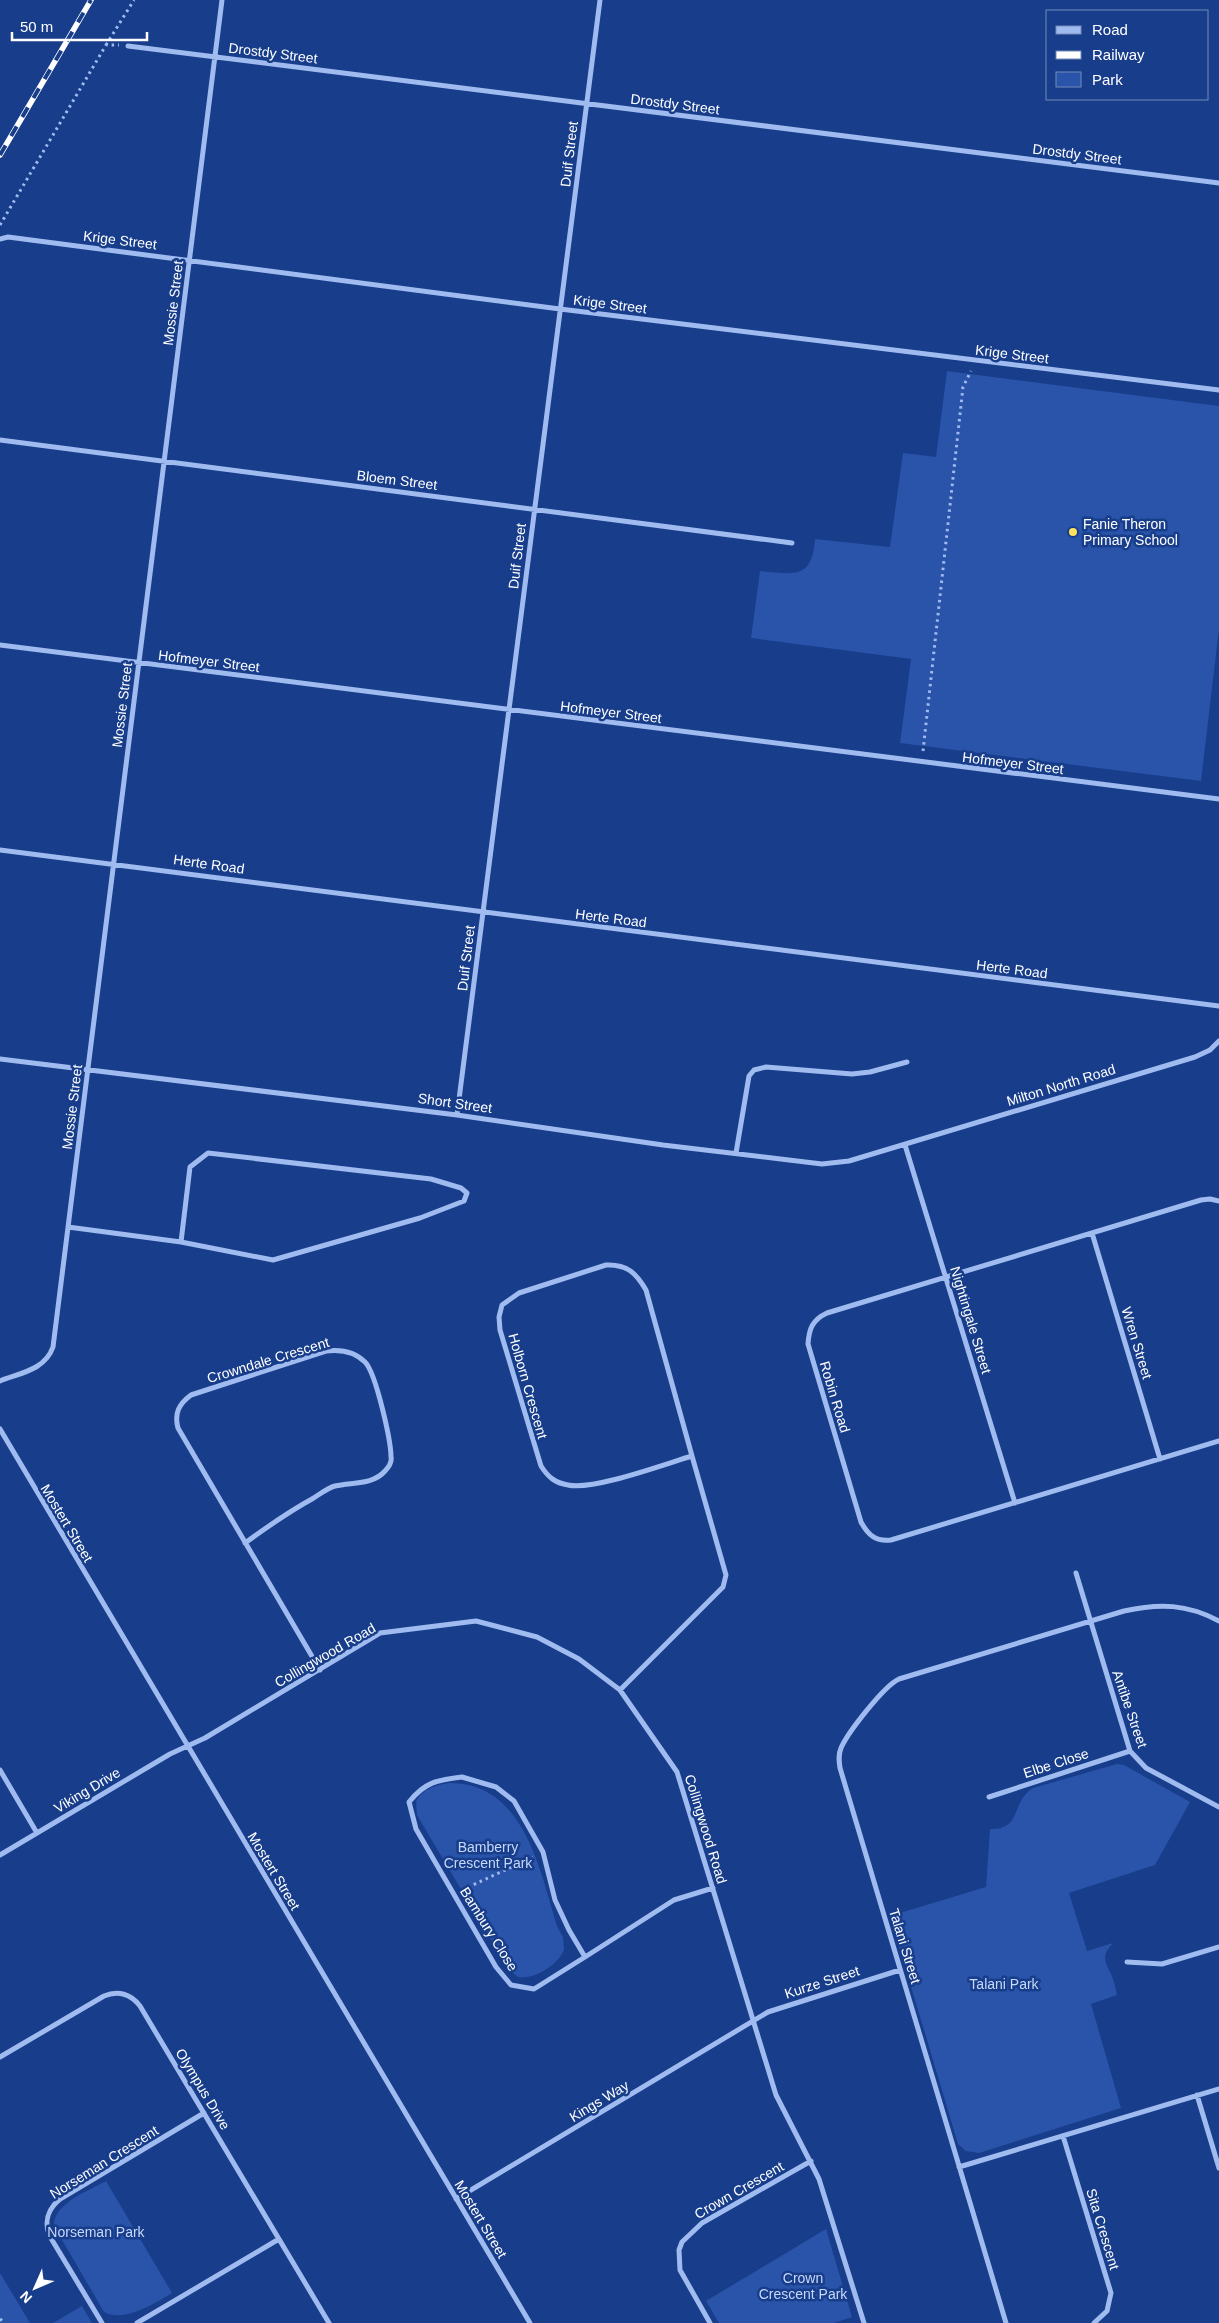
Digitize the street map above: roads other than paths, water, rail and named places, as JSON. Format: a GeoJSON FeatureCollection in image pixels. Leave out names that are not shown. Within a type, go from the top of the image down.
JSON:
{"type":"FeatureCollection","features":[{"type":"Feature","properties":{"kind":"street","name":"Mossie Street"},"geometry":{"type":"LineString","coordinates":[[0,1381],[38,1367],[50,1354],[68,1228],[222,0]]}},
{"type":"Feature","properties":{"kind":"street","name":"Duif Street"},"geometry":{"type":"LineString","coordinates":[[457,1114],[600,0]]}},
{"type":"Feature","properties":{"kind":"street","name":"Drostdy Street"},"geometry":{"type":"LineString","coordinates":[[128,46],[1219,183]]}},
{"type":"Feature","properties":{"kind":"street","name":"Krige Street"},"geometry":{"type":"LineString","coordinates":[[0,239],[8,237],[560,309],[1219,390]]}},
{"type":"Feature","properties":{"kind":"street","name":"Bloem Street"},"geometry":{"type":"LineString","coordinates":[[0,440],[792,543]]}},
{"type":"Feature","properties":{"kind":"street","name":"Hofmeyer Street"},"geometry":{"type":"LineString","coordinates":[[0,645],[922,763],[1219,799]]}},
{"type":"Feature","properties":{"kind":"street","name":"Herte Road"},"geometry":{"type":"LineString","coordinates":[[0,850],[114,863],[483,913],[1219,1006]]}},
{"type":"Feature","properties":{"kind":"street","name":"Milton North Road"},"geometry":{"type":"LineString","coordinates":[[905,1145],[1195,1057],[1210,1050],[1219,1041]]}},
{"type":"Feature","properties":{"kind":"street","name":"Short Street"},"geometry":{"type":"LineString","coordinates":[[0,1059],[457,1114],[663,1145],[822,1164],[849,1162],[905,1145]]}},
{"type":"Feature","properties":{"kind":"street"},"geometry":{"type":"LineString","coordinates":[[736,1153],[749,1076],[754,1070],[766,1067],[852,1074],[870,1072],[907,1062]]}},
{"type":"Feature","properties":{"kind":"street","name":"Nightingale Street"},"geometry":{"type":"LineString","coordinates":[[905,1145],[1015,1503]]}},
{"type":"Feature","properties":{"kind":"street"},"geometry":{"type":"LineString","coordinates":[[68,1228],[181,1242],[273,1260],[420,1218],[464,1201],[467,1193],[461,1188],[431,1179],[208,1153],[190,1167],[181,1242]]}},
{"type":"Feature","properties":{"kind":"street","name":"Robin Road"},"geometry":{"type":"LineString","coordinates":[[1219,1201],[1201,1200],[827,1313],[814,1321],[808,1332],[808,1344],[858,1513],[861,1522],[870,1535],[876,1539],[885,1541],[1219,1441]]}},
{"type":"Feature","properties":{"kind":"street","name":"Wren Street"},"geometry":{"type":"LineString","coordinates":[[1092,1233],[1160,1459]]}},
{"type":"Feature","properties":{"kind":"street","name":"Holborn Crescent"},"geometry":{"type":"LineString","coordinates":[[620,1690],[723,1587],[726,1574],[646,1290],[634,1272],[621,1266],[606,1265],[519,1293],[502,1305],[499,1317],[500,1330],[534,1449],[541,1466],[548,1476],[556,1482],[570,1486],[589,1486],[692,1456]]}},
{"type":"Feature","properties":{"kind":"street","name":"Crowndale Crescent"},"geometry":{"type":"LineString","coordinates":[[245,1543],[281,1516],[333,1487],[369,1481],[380,1476],[390,1465],[392,1460],[390,1442],[373,1376],[366,1363],[353,1353],[336,1349],[326,1351],[191,1395],[180,1405],[176,1420],[178,1428],[245,1543],[320,1670]]}},
{"type":"Feature","properties":{"kind":"street","name":"Mostert Street"},"geometry":{"type":"LineString","coordinates":[[0,1429],[530,2323]]}},
{"type":"Feature","properties":{"kind":"street","name":"Antibe Street"},"geometry":{"type":"LineString","coordinates":[[1076,1573],[1130,1751],[1146,1768],[1219,1806]]}},
{"type":"Feature","properties":{"kind":"street","name":"Talani Street"},"geometry":{"type":"LineString","coordinates":[[959,2167],[840,1768],[839,1760],[842,1747],[882,1692],[894,1681],[1147,1606],[1175,1606],[1206,1614],[1219,1621]]}},
{"type":"Feature","properties":{"kind":"street","name":"Collingwood Road"},"geometry":{"type":"LineString","coordinates":[[187,1746],[205,1738],[380,1633],[476,1621],[537,1636],[579,1659],[620,1690],[677,1772],[752,2020]]}},
{"type":"Feature","properties":{"kind":"street","name":"Viking Drive"},"geometry":{"type":"LineString","coordinates":[[0,1855],[170,1754],[187,1746]]}},
{"type":"Feature","properties":{"kind":"street","name":"Elbe Close"},"geometry":{"type":"LineString","coordinates":[[989,1797],[1130,1751]]}},
{"type":"Feature","properties":{"kind":"street"},"geometry":{"type":"LineString","coordinates":[[0,1770],[37,1833]]}},
{"type":"Feature","properties":{"kind":"street","name":"Bambury Close"},"geometry":{"type":"LineString","coordinates":[[585,1957],[569,1930],[555,1900],[543,1852],[514,1801],[496,1787],[462,1777],[434,1781],[418,1792],[409,1802],[416,1829],[496,1966],[511,1985],[534,1989],[585,1957],[674,1900],[713,1888]]}},
{"type":"Feature","properties":{"kind":"street"},"geometry":{"type":"LineString","coordinates":[[1127,1962],[1162,1964],[1219,1947]]}},
{"type":"Feature","properties":{"kind":"street","name":"Kurze Street"},"geometry":{"type":"LineString","coordinates":[[752,2020],[768,2012],[900,1970]]}},
{"type":"Feature","properties":{"kind":"street","name":"Olympus Drive"},"geometry":{"type":"LineString","coordinates":[[0,2058],[104,1996],[115,1993],[126,1995],[140,2006],[329,2323]]}},
{"type":"Feature","properties":{"kind":"street"},"geometry":{"type":"LineString","coordinates":[[752,2020],[776,2095],[820,2179],[864,2323]]}},
{"type":"Feature","properties":{"kind":"street","name":"Kings Way"},"geometry":{"type":"LineString","coordinates":[[456,2199],[752,2020]]}},
{"type":"Feature","properties":{"kind":"street"},"geometry":{"type":"LineString","coordinates":[[1006,2323],[959,2167],[1219,2089]]}},
{"type":"Feature","properties":{"kind":"street"},"geometry":{"type":"LineString","coordinates":[[1197,2095],[1219,2168]]}},
{"type":"Feature","properties":{"kind":"street","name":"Norseman Crescent"},"geometry":{"type":"LineString","coordinates":[[102,2323],[50,2235],[46,2222],[50,2209],[60,2199],[204,2113]]}},
{"type":"Feature","properties":{"kind":"street","name":"Sita Crescent"},"geometry":{"type":"LineString","coordinates":[[1063,2136],[1111,2293],[1107,2312],[1094,2323]]}},
{"type":"Feature","properties":{"kind":"street","name":"Crown Crescent"},"geometry":{"type":"LineString","coordinates":[[710,2323],[680,2270],[679,2250],[682,2242],[702,2223],[811,2161]]}},
{"type":"Feature","properties":{"kind":"street"},"geometry":{"type":"LineString","coordinates":[[137,2323],[279,2239]]}},
{"type":"Feature","properties":{"kind":"railway"},"geometry":{"type":"LineString","coordinates":[[0,155],[91,0]]}},
{"type":"Feature","properties":{"kind":"place","name":"Fanie Theron Primary School"},"geometry":{"type":"Point","coordinates":[1073,532]}},
{"type":"Feature","properties":{"kind":"park label","name":"Bamberry Crescent Park"},"geometry":{"type":"Point","coordinates":[488,1855]}},
{"type":"Feature","properties":{"kind":"park label","name":"Talani Park"},"geometry":{"type":"Point","coordinates":[1004,1984]}},
{"type":"Feature","properties":{"kind":"park label","name":"Norseman Park"},"geometry":{"type":"Point","coordinates":[96,2232]}},
{"type":"Feature","properties":{"kind":"park label","name":"Crown Crescent Park"},"geometry":{"type":"Point","coordinates":[803,2286]}}]}
